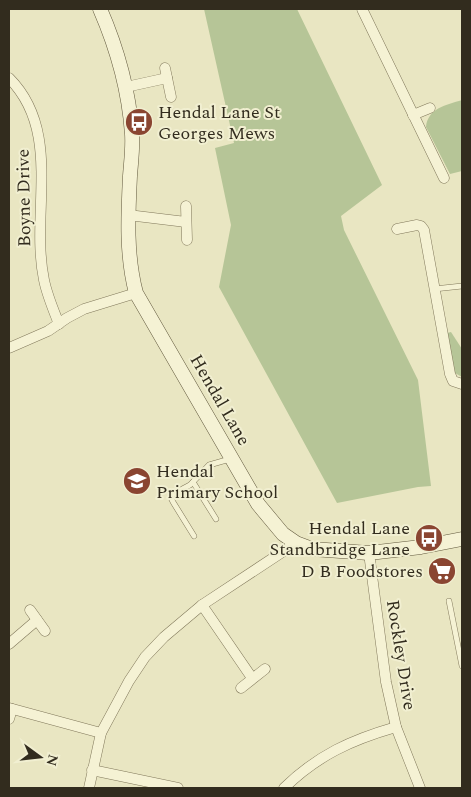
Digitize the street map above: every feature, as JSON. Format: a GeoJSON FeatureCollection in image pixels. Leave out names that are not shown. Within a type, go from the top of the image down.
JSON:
{"type":"FeatureCollection","features":[{"type":"Feature","properties":{"kind":"street","name":"Hendal Lane"},"geometry":{"type":"LineString","coordinates":[[100,9],[109,29],[126,87],[133,135],[128,216],[130,272],[136,294],[258,504],[283,534],[296,544],[312,549],[369,553],[462,540]]}},
{"type":"Feature","properties":{"kind":"street"},"geometry":{"type":"LineString","coordinates":[[362,9],[444,178]]}},
{"type":"Feature","properties":{"kind":"street"},"geometry":{"type":"LineString","coordinates":[[165,68],[171,97]]}},
{"type":"Feature","properties":{"kind":"street","name":"Boyne Drive"},"geometry":{"type":"LineString","coordinates":[[9,78],[31,109],[40,143],[39,215],[43,273],[59,324]]}},
{"type":"Feature","properties":{"kind":"street"},"geometry":{"type":"LineString","coordinates":[[126,87],[167,78]]}},
{"type":"Feature","properties":{"kind":"street"},"geometry":{"type":"LineString","coordinates":[[413,115],[430,108]]}},
{"type":"Feature","properties":{"kind":"street"},"geometry":{"type":"LineString","coordinates":[[186,206],[187,240]]}},
{"type":"Feature","properties":{"kind":"street"},"geometry":{"type":"LineString","coordinates":[[128,216],[186,222]]}},
{"type":"Feature","properties":{"kind":"street"},"geometry":{"type":"LineString","coordinates":[[397,229],[417,225],[421,226],[424,230],[433,290],[450,374],[453,380],[462,384]]}},
{"type":"Feature","properties":{"kind":"street"},"geometry":{"type":"LineString","coordinates":[[9,348],[48,331],[84,309],[136,294]]}},
{"type":"Feature","properties":{"kind":"street"},"geometry":{"type":"LineString","coordinates":[[89,788],[101,733],[129,681],[145,658],[175,626],[202,604],[296,544]]}},
{"type":"Feature","properties":{"kind":"street","name":"Rockley Drive"},"geometry":{"type":"LineString","coordinates":[[369,553],[386,682],[396,727],[420,788]]}},
{"type":"Feature","properties":{"kind":"street"},"geometry":{"type":"LineString","coordinates":[[202,604],[252,678]]}},
{"type":"Feature","properties":{"kind":"street"},"geometry":{"type":"LineString","coordinates":[[30,610],[45,631]]}},
{"type":"Feature","properties":{"kind":"street"},"geometry":{"type":"LineString","coordinates":[[9,644],[37,620]]}},
{"type":"Feature","properties":{"kind":"street"},"geometry":{"type":"LineString","coordinates":[[242,688],[265,669]]}},
{"type":"Feature","properties":{"kind":"street"},"geometry":{"type":"LineString","coordinates":[[10,712],[101,733]]}},
{"type":"Feature","properties":{"kind":"street"},"geometry":{"type":"LineString","coordinates":[[284,788],[323,757],[346,744],[396,727]]}},
{"type":"Feature","properties":{"kind":"street"},"geometry":{"type":"LineString","coordinates":[[92,770],[178,788]]}},
{"type":"Feature","properties":{"kind":"lane"},"geometry":{"type":"LineString","coordinates":[[433,290],[462,286]]}},
{"type":"Feature","properties":{"kind":"lane"},"geometry":{"type":"LineString","coordinates":[[194,536],[173,502],[173,494],[193,482],[209,465],[233,458]]}},
{"type":"Feature","properties":{"kind":"lane"},"geometry":{"type":"LineString","coordinates":[[193,482],[216,520]]}},
{"type":"Feature","properties":{"kind":"lane"},"geometry":{"type":"LineString","coordinates":[[449,601],[462,666]]}},
{"type":"Feature","properties":{"kind":"green space"},"geometry":{"type":"Polygon","coordinates":[[[204,9],[297,9],[382,185],[341,216],[344,230],[418,380],[431,486],[337,503],[219,287],[231,225],[215,148],[234,143],[204,9]]]}},
{"type":"Feature","properties":{"kind":"green space"},"geometry":{"type":"Polygon","coordinates":[[[462,100],[462,171],[450,174],[426,127],[430,115],[434,111],[462,100]]]}},
{"type":"Feature","properties":{"kind":"green space"},"geometry":{"type":"Polygon","coordinates":[[[451,332],[462,349],[462,377],[455,373],[454,369],[447,333],[451,332]]]}},
{"type":"Feature","properties":{"kind":"place","name":"Hendal Lane St Georges Mews"},"geometry":{"type":"Point","coordinates":[139,122]}},
{"type":"Feature","properties":{"kind":"place","name":"Hendal Primary School"},"geometry":{"type":"Point","coordinates":[137,481]}},
{"type":"Feature","properties":{"kind":"place","name":"Hendal Lane Standbridge Lane"},"geometry":{"type":"Point","coordinates":[429,538]}},
{"type":"Feature","properties":{"kind":"place","name":"D B Foodstores"},"geometry":{"type":"Point","coordinates":[442,571]}}]}
